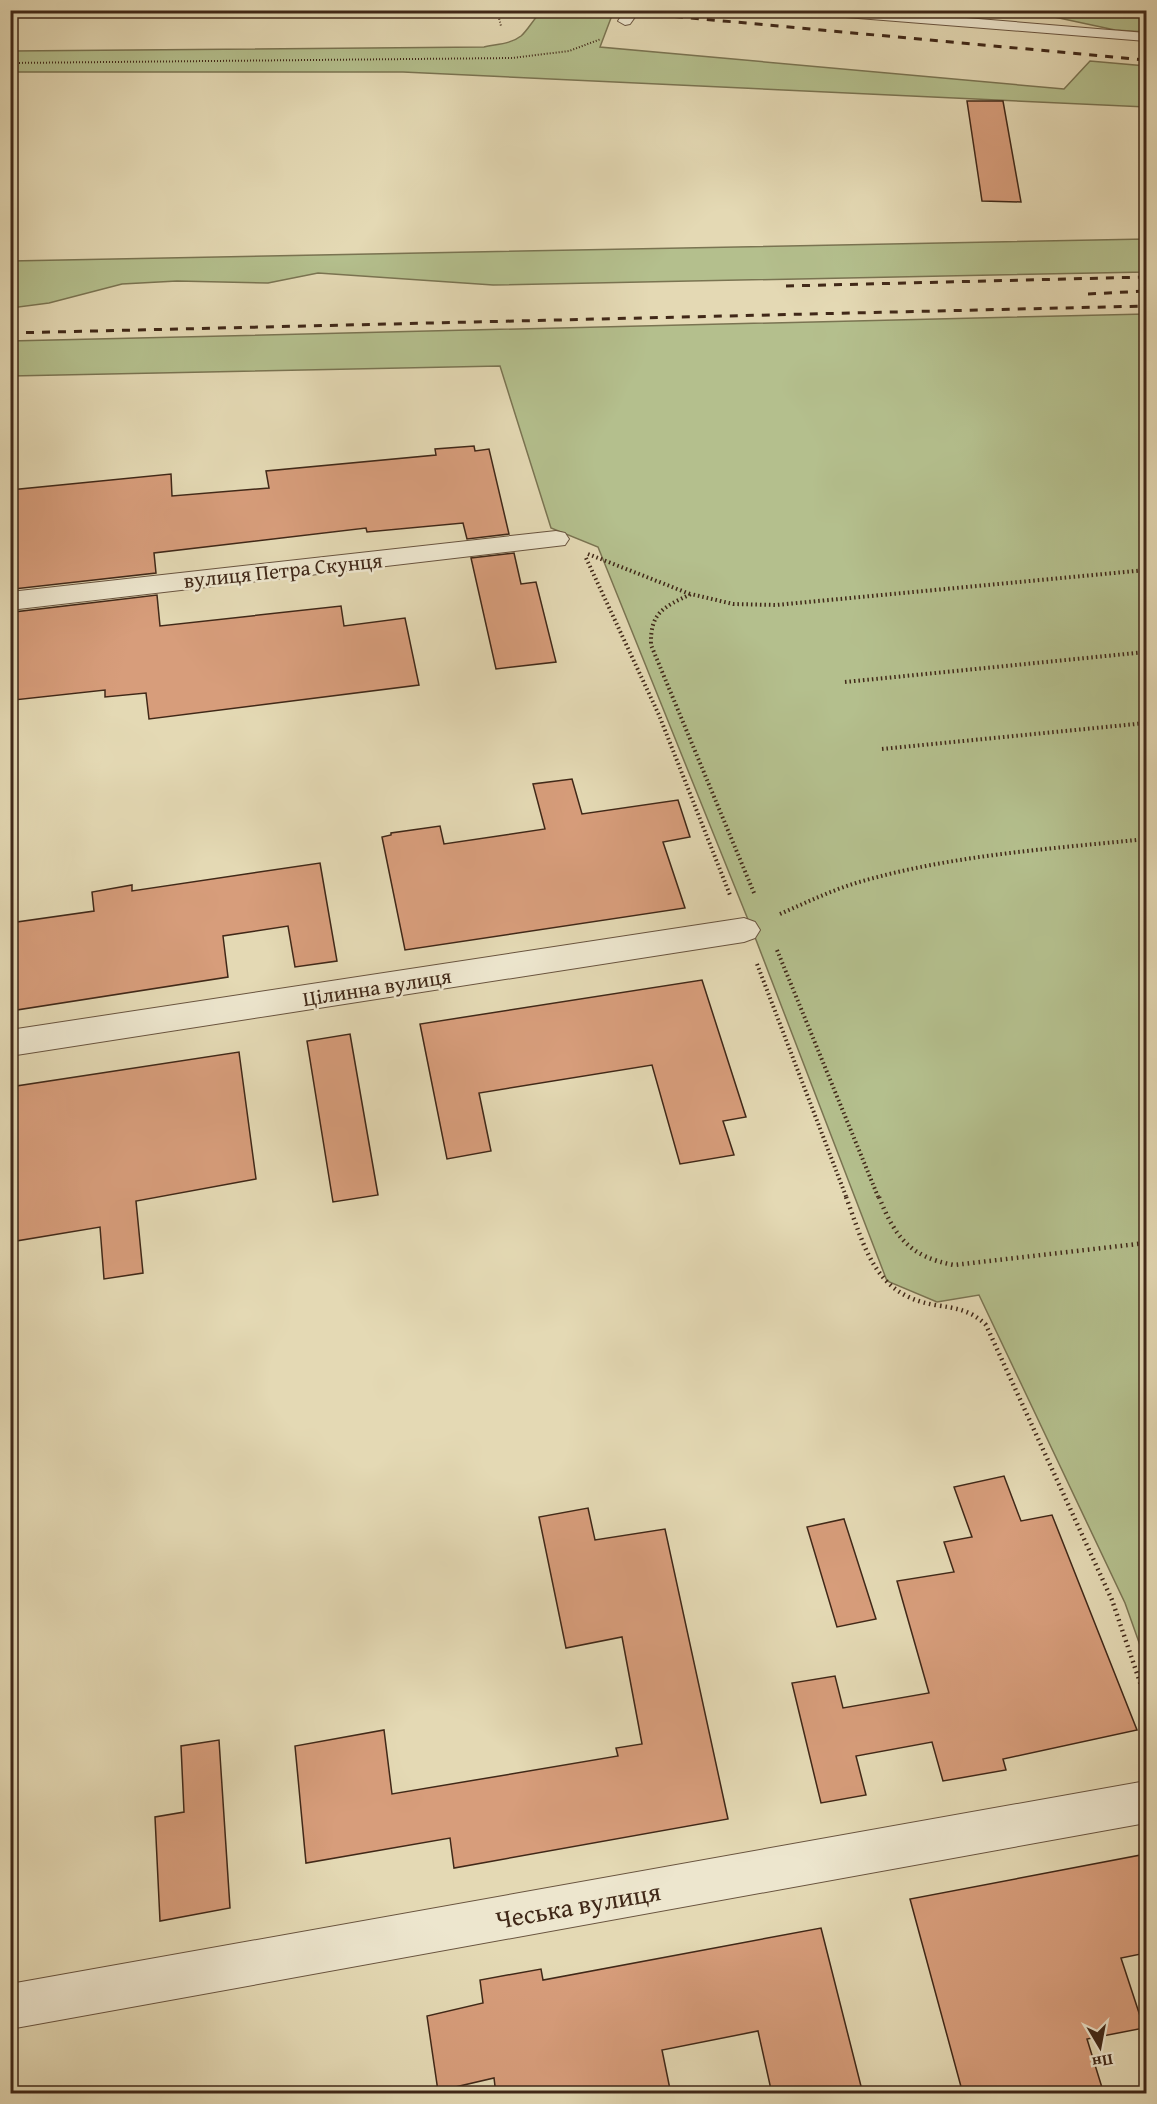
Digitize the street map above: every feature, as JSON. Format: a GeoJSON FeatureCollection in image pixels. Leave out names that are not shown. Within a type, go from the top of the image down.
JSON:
{"type":"FeatureCollection","features":[{"type":"Feature","properties":{"kind":"street","name":"вулиця Петра Скунця"},"geometry":{"type":"LineString","coordinates":[[10,601],[567,545]]}},
{"type":"Feature","properties":{"kind":"street","name":"Цілинна вулиця"},"geometry":{"type":"LineString","coordinates":[[10,1043],[754,925]]}},
{"type":"Feature","properties":{"kind":"street","name":"Чеська вулиця"},"geometry":{"type":"LineString","coordinates":[[10,2007],[1146,1802]]}},
{"type":"Feature","properties":{"kind":"lane"},"geometry":{"type":"LineString","coordinates":[[808,10],[1146,37]]}},
{"type":"Feature","properties":{"kind":"path"},"geometry":{"type":"LineString","coordinates":[[497,10],[501,26]]}},
{"type":"Feature","properties":{"kind":"path"},"geometry":{"type":"LineString","coordinates":[[10,63],[512,58],[552,54],[589,46],[613,33],[629,16]]}},
{"type":"Feature","properties":{"kind":"path"},"geometry":{"type":"LineString","coordinates":[[567,545],[722,604],[776,605],[1146,570]]}},
{"type":"Feature","properties":{"kind":"path"},"geometry":{"type":"LineString","coordinates":[[567,545],[589,561],[890,1226],[910,1251],[930,1261],[954,1265],[1146,1243]]}},
{"type":"Feature","properties":{"kind":"path"},"geometry":{"type":"LineString","coordinates":[[691,594],[665,606],[653,618],[650,630],[651,645],[754,925],[871,1262],[880,1278],[902,1294],[932,1305],[970,1311],[987,1325],[1112,1600],[1146,1700]]}},
{"type":"Feature","properties":{"kind":"path"},"geometry":{"type":"LineString","coordinates":[[845,682],[1146,652]]}},
{"type":"Feature","properties":{"kind":"path"},"geometry":{"type":"LineString","coordinates":[[882,749],[1146,723]]}},
{"type":"Feature","properties":{"kind":"path"},"geometry":{"type":"LineString","coordinates":[[754,925],[856,883],[905,872],[996,855],[1146,839]]}},
{"type":"Feature","properties":{"kind":"green space"},"geometry":{"type":"Polygon","coordinates":[[[614,10],[600,47],[1064,89],[1090,61],[1146,66],[1146,107],[403,72],[11,72],[11,51],[484,47],[517,39],[542,11],[614,10]]]}},
{"type":"Feature","properties":{"kind":"green space"},"geometry":{"type":"Polygon","coordinates":[[[982,11],[1146,11],[1146,32],[1115,30],[1045,15],[982,11]]]}},
{"type":"Feature","properties":{"kind":"green space"},"geometry":{"type":"Polygon","coordinates":[[[1146,239],[1146,272],[493,285],[318,273],[268,283],[177,281],[122,284],[49,303],[11,308],[11,261],[1146,239]]]}},
{"type":"Feature","properties":{"kind":"green space"},"geometry":{"type":"Polygon","coordinates":[[[1146,314],[1146,1662],[1125,1603],[979,1295],[937,1302],[887,1281],[753,932],[598,547],[551,528],[500,366],[11,376],[10,341],[1146,314]]]}},
{"type":"Feature","properties":{"kind":"building"},"geometry":{"type":"Polygon","coordinates":[[[967,101],[1003,101],[1021,202],[982,201],[967,101]]]}},
{"type":"Feature","properties":{"kind":"building"},"geometry":{"type":"Polygon","coordinates":[[[474,446],[475,451],[489,449],[509,534],[467,539],[463,523],[367,532],[366,528],[154,553],[156,573],[14,589],[13,570],[10,571],[10,490],[171,474],[172,496],[269,488],[266,471],[436,455],[435,449],[474,446]]]}},
{"type":"Feature","properties":{"kind":"building"},"geometry":{"type":"Polygon","coordinates":[[[514,553],[521,584],[536,582],[556,662],[496,669],[471,558],[514,553]]]}},
{"type":"Feature","properties":{"kind":"building"},"geometry":{"type":"Polygon","coordinates":[[[157,595],[160,626],[341,606],[344,626],[405,618],[419,685],[149,719],[146,693],[105,697],[105,690],[14,700],[14,612],[157,595]]]}},
{"type":"Feature","properties":{"kind":"building"},"geometry":{"type":"Polygon","coordinates":[[[572,779],[582,814],[678,800],[690,837],[663,842],[685,908],[405,950],[382,837],[391,835],[391,833],[440,826],[444,844],[545,829],[533,784],[572,779]]]}},
{"type":"Feature","properties":{"kind":"building"},"geometry":{"type":"Polygon","coordinates":[[[320,863],[337,961],[295,967],[288,926],[223,936],[228,977],[10,1011],[10,923],[94,911],[92,892],[132,885],[132,891],[320,863]]]}},
{"type":"Feature","properties":{"kind":"building"},"geometry":{"type":"Polygon","coordinates":[[[702,980],[746,1117],[723,1121],[734,1155],[680,1164],[652,1065],[479,1093],[491,1151],[447,1159],[420,1024],[702,980]]]}},
{"type":"Feature","properties":{"kind":"building"},"geometry":{"type":"Polygon","coordinates":[[[350,1034],[378,1195],[333,1202],[307,1041],[350,1034]]]}},
{"type":"Feature","properties":{"kind":"building"},"geometry":{"type":"Polygon","coordinates":[[[239,1052],[256,1179],[136,1201],[143,1273],[104,1279],[100,1227],[10,1242],[10,1087],[239,1052]]]}},
{"type":"Feature","properties":{"kind":"building"},"geometry":{"type":"Polygon","coordinates":[[[1004,1476],[1021,1521],[1052,1515],[1137,1730],[1003,1759],[1006,1770],[943,1781],[932,1742],[856,1756],[866,1795],[821,1803],[792,1683],[835,1676],[843,1708],[929,1693],[897,1581],[954,1572],[944,1542],[972,1537],[954,1487],[1004,1476]]]}},
{"type":"Feature","properties":{"kind":"building"},"geometry":{"type":"Polygon","coordinates":[[[588,1508],[595,1540],[665,1529],[728,1819],[454,1868],[450,1838],[306,1863],[295,1746],[384,1730],[392,1794],[618,1756],[616,1748],[642,1744],[622,1637],[566,1648],[539,1517],[588,1508]]]}},
{"type":"Feature","properties":{"kind":"building"},"geometry":{"type":"Polygon","coordinates":[[[844,1519],[876,1619],[837,1627],[807,1527],[844,1519]]]}},
{"type":"Feature","properties":{"kind":"building"},"geometry":{"type":"Polygon","coordinates":[[[219,1740],[230,1908],[160,1921],[155,1817],[184,1812],[181,1746],[219,1740]]]}},
{"type":"Feature","properties":{"kind":"building"},"geometry":{"type":"Polygon","coordinates":[[[1146,1854],[1146,1953],[1121,1958],[1144,2028],[1087,2039],[1104,2094],[963,2094],[910,1899],[1146,1854]]]}},
{"type":"Feature","properties":{"kind":"building"},"geometry":{"type":"Polygon","coordinates":[[[821,1928],[863,2094],[772,2094],[758,2031],[662,2050],[671,2094],[496,2094],[494,2078],[438,2091],[427,2016],[483,2003],[480,1980],[541,1969],[543,1980],[821,1928]]]}},
{"type":"Feature","properties":{"kind":"railway"},"geometry":{"type":"LineString","coordinates":[[659,15],[1146,60]]}},
{"type":"Feature","properties":{"kind":"railway"},"geometry":{"type":"LineString","coordinates":[[786,286],[1146,277]]}},
{"type":"Feature","properties":{"kind":"railway"},"geometry":{"type":"LineString","coordinates":[[1088,294],[1146,291]]}},
{"type":"Feature","properties":{"kind":"railway"},"geometry":{"type":"LineString","coordinates":[[10,333],[1146,306]]}}]}
